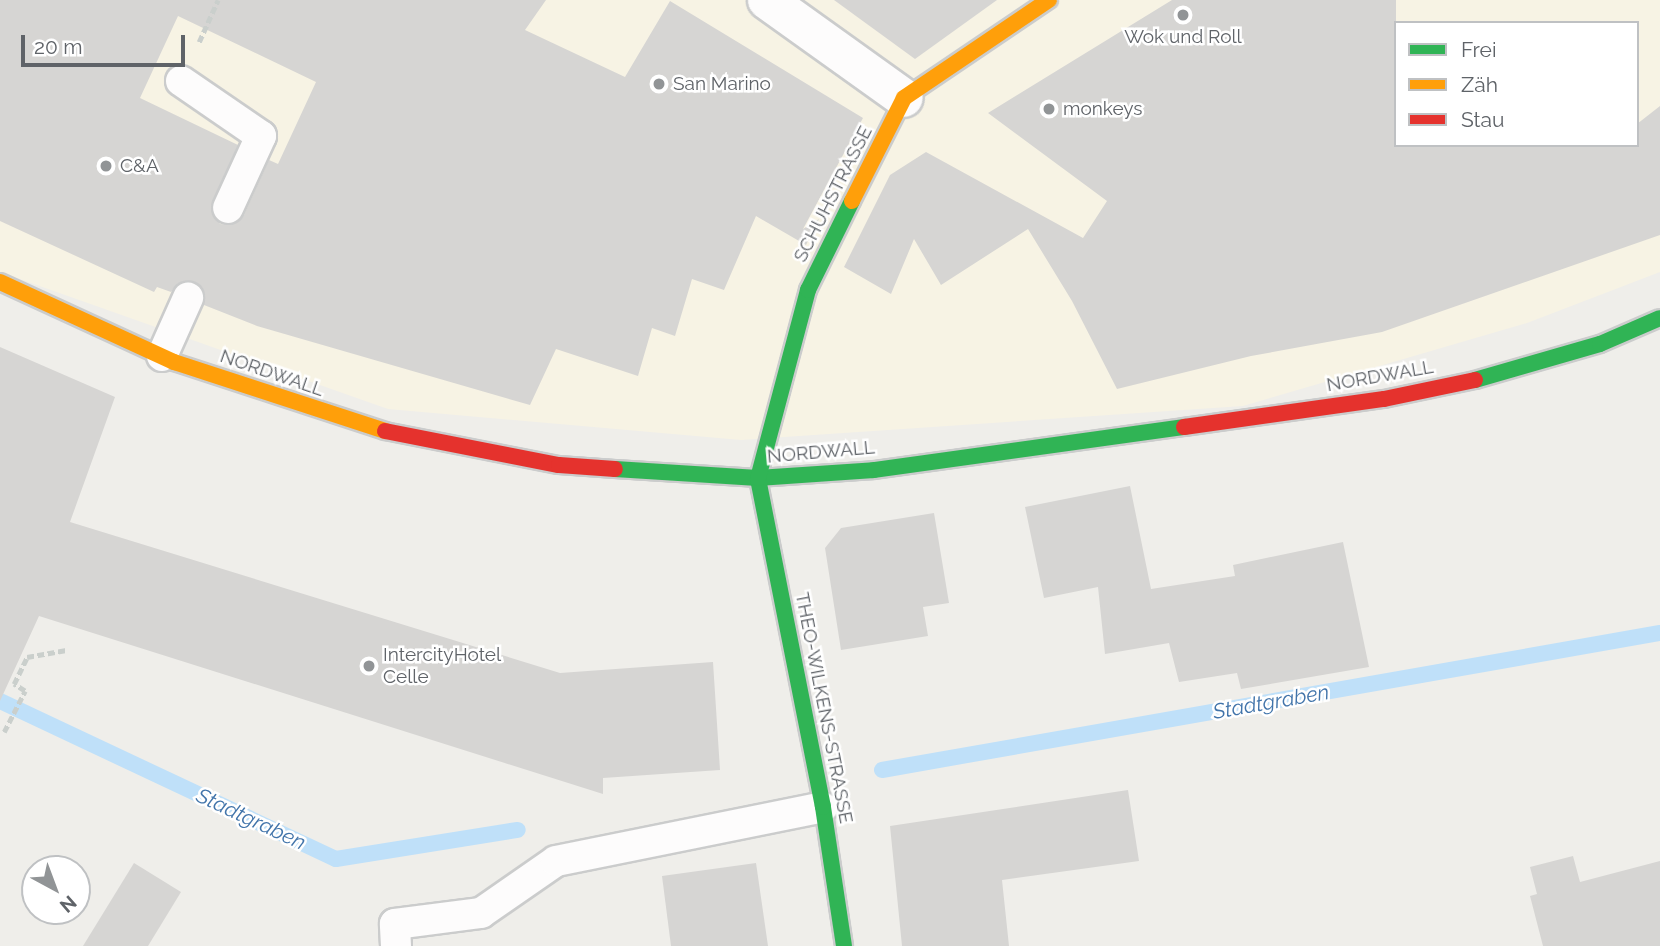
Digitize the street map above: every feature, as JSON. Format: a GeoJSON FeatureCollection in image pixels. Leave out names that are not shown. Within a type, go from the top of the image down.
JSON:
{"type":"FeatureCollection","features":[{"type":"Feature","properties":{"kind":"main road","name":"SCHUHSTRASSE"},"geometry":{"type":"LineString","coordinates":[[758,478],[808,290],[904,98],[1049,0]]}},
{"type":"Feature","properties":{"kind":"main road","name":"NORDWALL"},"geometry":{"type":"LineString","coordinates":[[0,282],[162,356],[347,420],[461,448],[559,465],[758,478],[887,468],[1384,399],[1575,351],[1660,318]]}},
{"type":"Feature","properties":{"kind":"main road","name":"THEO-WILKENS-STRASSE"},"geometry":{"type":"LineString","coordinates":[[758,478],[823,807],[844,946]]}},
{"type":"Feature","properties":{"kind":"street"},"geometry":{"type":"LineString","coordinates":[[767,0],[904,98]]}},
{"type":"Feature","properties":{"kind":"lane"},"geometry":{"type":"LineString","coordinates":[[181,80],[261,136],[228,208]]}},
{"type":"Feature","properties":{"kind":"lane"},"geometry":{"type":"LineString","coordinates":[[162,356],[188,298]]}},
{"type":"Feature","properties":{"kind":"lane"},"geometry":{"type":"LineString","coordinates":[[396,946],[395,924],[481,913],[555,861],[823,807]]}},
{"type":"Feature","properties":{"kind":"path"},"geometry":{"type":"LineString","coordinates":[[4,732],[25,691],[14,684],[27,657],[66,650]]}},
{"type":"Feature","properties":{"kind":"shaded area"},"geometry":{"type":"Polygon","coordinates":[[[0,0],[1660,0],[1660,272],[1527,323],[1243,406],[741,440],[388,409],[0,272],[0,0]]]}},
{"type":"Feature","properties":{"kind":"building"},"geometry":{"type":"Polygon","coordinates":[[[0,0],[546,0],[525,30],[625,77],[670,1],[863,118],[803,229],[819,219],[806,245],[756,216],[724,290],[692,279],[675,336],[652,328],[638,376],[556,349],[530,405],[257,326],[204,305],[203,288],[194,282],[178,283],[171,292],[157,287],[154,292],[0,221],[0,0]],[[178,16],[140,98],[238,145],[211,209],[220,224],[230,225],[244,215],[269,160],[278,164],[316,82],[178,16]]]}},
{"type":"Feature","properties":{"kind":"building"},"geometry":{"type":"Polygon","coordinates":[[[834,0],[997,0],[915,59],[834,0]]]}},
{"type":"Feature","properties":{"kind":"building"},"geometry":{"type":"Polygon","coordinates":[[[1172,0],[1396,0],[1394,147],[1639,147],[1639,122],[1660,106],[1660,235],[1382,332],[1251,356],[1117,389],[1072,301],[1028,229],[941,285],[914,239],[891,294],[844,267],[890,175],[926,152],[1083,238],[1107,201],[988,113],[1172,0]]]}},
{"type":"Feature","properties":{"kind":"building","name":"IntercityHotel Celle"},"geometry":{"type":"Polygon","coordinates":[[[0,347],[115,397],[70,522],[560,673],[713,662],[720,770],[603,778],[603,794],[39,616],[0,701],[0,347]]]}},
{"type":"Feature","properties":{"kind":"building"},"geometry":{"type":"Polygon","coordinates":[[[1130,486],[1151,589],[1235,576],[1233,565],[1343,542],[1369,667],[1241,689],[1237,673],[1179,682],[1169,643],[1105,654],[1098,587],[1044,598],[1025,507],[1130,486]]]}},
{"type":"Feature","properties":{"kind":"building"},"geometry":{"type":"Polygon","coordinates":[[[934,513],[949,603],[923,607],[928,636],[841,650],[825,548],[841,528],[934,513]]]}},
{"type":"Feature","properties":{"kind":"building"},"geometry":{"type":"Polygon","coordinates":[[[1128,790],[1139,861],[1002,880],[1009,946],[902,946],[890,826],[1128,790]]]}},
{"type":"Feature","properties":{"kind":"building"},"geometry":{"type":"Polygon","coordinates":[[[1573,856],[1580,882],[1660,861],[1660,946],[1543,946],[1530,896],[1537,894],[1530,867],[1573,856]]]}},
{"type":"Feature","properties":{"kind":"building"},"geometry":{"type":"Polygon","coordinates":[[[134,863],[181,892],[148,946],[83,946],[134,863]]]}},
{"type":"Feature","properties":{"kind":"building"},"geometry":{"type":"Polygon","coordinates":[[[756,863],[768,946],[671,946],[662,876],[756,863]]]}},
{"type":"Feature","properties":{"kind":"waterway","name":"Stadtgraben"},"geometry":{"type":"LineString","coordinates":[[882,770],[1660,633]]}},
{"type":"Feature","properties":{"kind":"waterway","name":"Stadtgraben"},"geometry":{"type":"LineString","coordinates":[[0,701],[336,859],[518,830]]}},
{"type":"Feature","properties":{"kind":"traffic: fast"},"geometry":{"type":"LineString","coordinates":[[844,946],[823,807],[758,478],[808,290],[852,201]]}},
{"type":"Feature","properties":{"kind":"traffic: fast"},"geometry":{"type":"LineString","coordinates":[[1475,380],[1600,344],[1660,318]]}},
{"type":"Feature","properties":{"kind":"traffic: fast"},"geometry":{"type":"LineString","coordinates":[[615,469],[758,478],[874,470],[1184,427]]}},
{"type":"Feature","properties":{"kind":"traffic: slow"},"geometry":{"type":"LineString","coordinates":[[852,201],[904,98],[1049,0]]}},
{"type":"Feature","properties":{"kind":"traffic: slow"},"geometry":{"type":"LineString","coordinates":[[0,282],[174,362],[385,431]]}},
{"type":"Feature","properties":{"kind":"traffic: jam"},"geometry":{"type":"LineString","coordinates":[[1184,427],[1384,399],[1475,380]]}},
{"type":"Feature","properties":{"kind":"traffic: jam"},"geometry":{"type":"LineString","coordinates":[[385,431],[559,465],[615,469]]}},
{"type":"Feature","properties":{"kind":"place","name":"Wok und Roll"},"geometry":{"type":"Point","coordinates":[1183,15]}},
{"type":"Feature","properties":{"kind":"place","name":"San Marino"},"geometry":{"type":"Point","coordinates":[659,84]}},
{"type":"Feature","properties":{"kind":"place","name":"monkeys"},"geometry":{"type":"Point","coordinates":[1049,109]}},
{"type":"Feature","properties":{"kind":"place","name":"C&A"},"geometry":{"type":"Point","coordinates":[106,166]}},
{"type":"Feature","properties":{"kind":"place","name":"IntercityHotel Celle"},"geometry":{"type":"Point","coordinates":[369,666]}}]}
